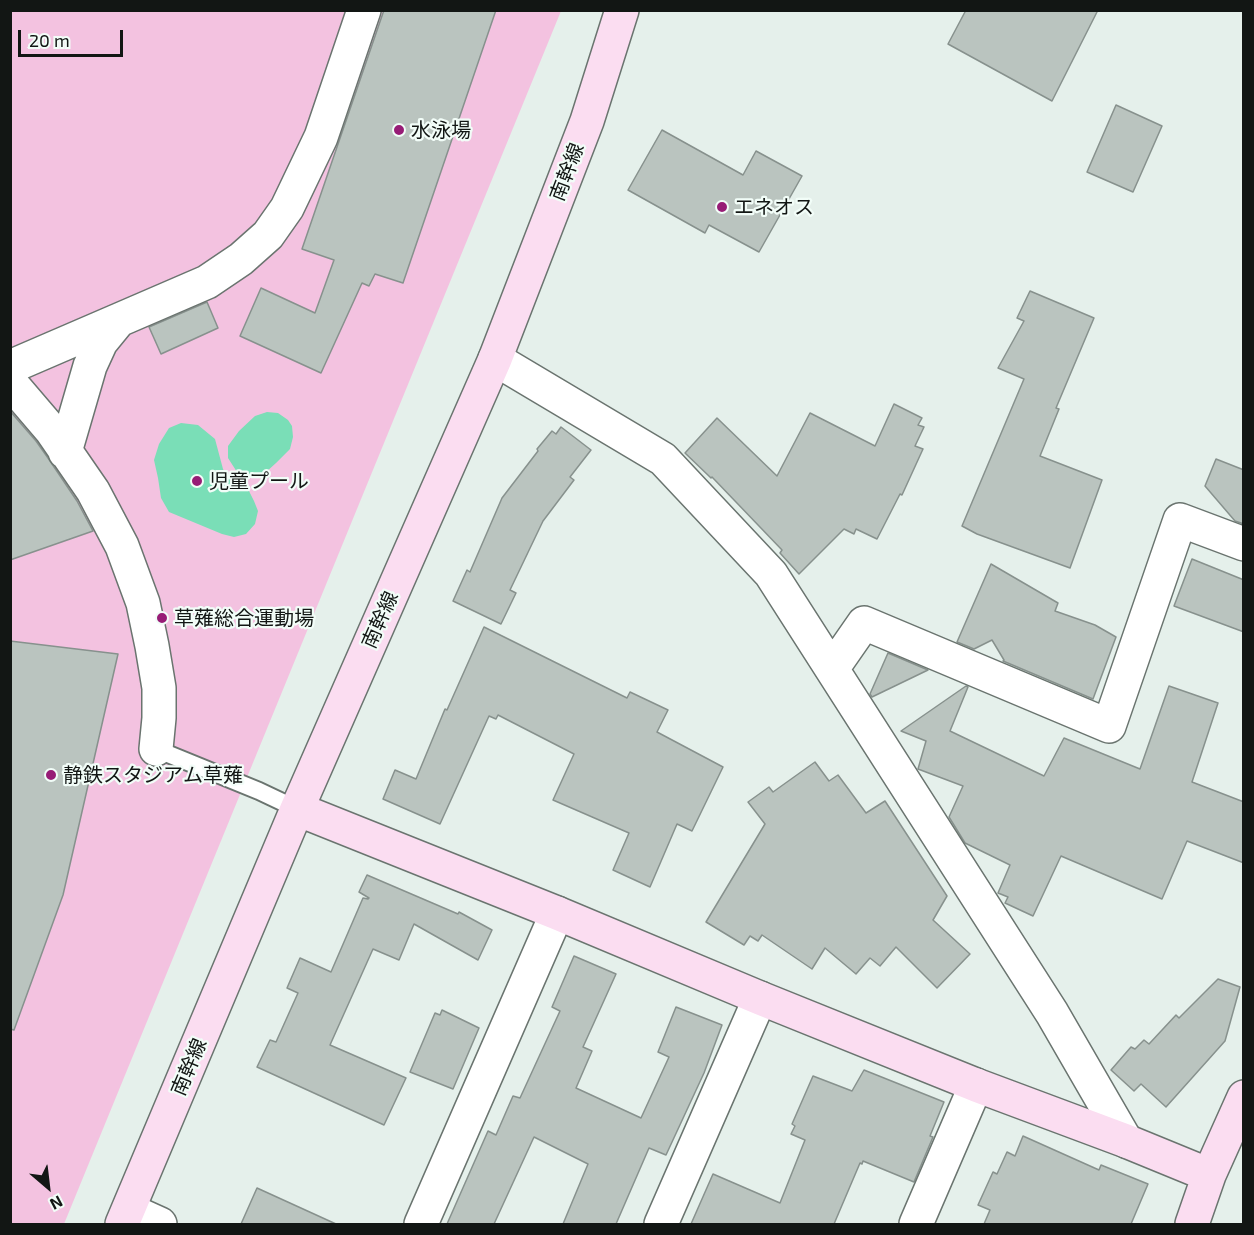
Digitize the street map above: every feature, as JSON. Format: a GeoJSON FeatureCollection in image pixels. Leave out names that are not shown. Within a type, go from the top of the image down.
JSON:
{"type":"FeatureCollection","features":[{"type":"Feature","properties":{"kind":"main road","name":"南幹線"},"geometry":{"type":"LineString","coordinates":[[125,1217],[297,809],[495,359],[587,120],[622,10]]}},
{"type":"Feature","properties":{"kind":"main road"},"geometry":{"type":"LineString","coordinates":[[297,809],[557,913],[760,998],[1209,1175]]}},
{"type":"Feature","properties":{"kind":"main road"},"geometry":{"type":"LineString","coordinates":[[1192,1224],[1209,1175],[1244,1097]]}},
{"type":"Feature","properties":{"kind":"street"},"geometry":{"type":"LineString","coordinates":[[10,367],[207,282],[241,259],[267,235],[287,208],[321,137],[364,10]]}},
{"type":"Feature","properties":{"kind":"street"},"geometry":{"type":"LineString","coordinates":[[65,452],[90,366],[101,342],[119,320]]}},
{"type":"Feature","properties":{"kind":"street"},"geometry":{"type":"LineString","coordinates":[[495,359],[663,459],[771,574],[1053,1013],[1126,1141]]}},
{"type":"Feature","properties":{"kind":"street"},"geometry":{"type":"LineString","coordinates":[[10,382],[51,430],[93,491],[122,546],[143,603],[159,688],[156,749]]}},
{"type":"Feature","properties":{"kind":"street"},"geometry":{"type":"LineString","coordinates":[[832,669],[864,623],[1108,726],[1180,520],[1244,544]]}},
{"type":"Feature","properties":{"kind":"street"},"geometry":{"type":"LineString","coordinates":[[421,1224],[557,913]]}},
{"type":"Feature","properties":{"kind":"street"},"geometry":{"type":"LineString","coordinates":[[661,1224],[760,998]]}},
{"type":"Feature","properties":{"kind":"street"},"geometry":{"type":"LineString","coordinates":[[916,1224],[976,1084]]}},
{"type":"Feature","properties":{"kind":"street"},"geometry":{"type":"LineString","coordinates":[[125,1217],[160,1224]]}},
{"type":"Feature","properties":{"kind":"lane"},"geometry":{"type":"LineString","coordinates":[[156,749],[297,809]]}},
{"type":"Feature","properties":{"kind":"shaded area","name":"草薙総合運動場"},"geometry":{"type":"Polygon","coordinates":[[[10,11],[561,11],[64,1224],[10,1224],[10,11]]]}},
{"type":"Feature","properties":{"kind":"shaded area","name":"児童プール"},"geometry":{"type":"Polygon","coordinates":[[[267,412],[278,413],[292,426],[293,437],[290,449],[265,473],[252,477],[237,472],[228,458],[228,446],[239,431],[255,416],[267,412]]]}},
{"type":"Feature","properties":{"kind":"shaded area","name":"児童プール"},"geometry":{"type":"Polygon","coordinates":[[[181,423],[198,425],[215,439],[227,477],[240,483],[249,491],[258,511],[255,524],[246,534],[234,537],[222,534],[169,512],[161,498],[154,460],[159,444],[169,428],[181,423]]]}},
{"type":"Feature","properties":{"kind":"building","name":"水泳場"},"geometry":{"type":"Polygon","coordinates":[[[384,10],[496,10],[403,283],[375,274],[369,286],[362,283],[321,373],[240,336],[261,288],[315,313],[334,260],[302,249],[384,10]]]}},
{"type":"Feature","properties":{"kind":"building"},"geometry":{"type":"Polygon","coordinates":[[[966,10],[1098,10],[1052,101],[948,44],[966,10]]]}},
{"type":"Feature","properties":{"kind":"building"},"geometry":{"type":"Polygon","coordinates":[[[1116,105],[1162,126],[1133,192],[1087,172],[1116,105]]]}},
{"type":"Feature","properties":{"kind":"building","name":"エネオス"},"geometry":{"type":"Polygon","coordinates":[[[662,130],[743,175],[756,151],[802,176],[759,252],[709,225],[705,233],[628,190],[662,130]]]}},
{"type":"Feature","properties":{"kind":"building"},"geometry":{"type":"Polygon","coordinates":[[[1030,291],[1094,318],[1056,408],[1059,409],[1040,456],[1102,480],[1070,568],[977,534],[962,526],[1024,379],[998,368],[1024,321],[1017,318],[1030,291]]]}},
{"type":"Feature","properties":{"kind":"building"},"geometry":{"type":"Polygon","coordinates":[[[207,302],[218,328],[161,354],[149,327],[207,302]]]}},
{"type":"Feature","properties":{"kind":"building"},"geometry":{"type":"Polygon","coordinates":[[[894,404],[922,418],[918,425],[924,427],[915,446],[923,449],[902,495],[900,494],[877,539],[856,529],[854,534],[844,529],[799,574],[780,553],[782,550],[712,477],[685,453],[717,418],[777,476],[810,413],[875,446],[894,404]]]}},
{"type":"Feature","properties":{"kind":"building"},"geometry":{"type":"Polygon","coordinates":[[[10,411],[48,458],[77,501],[93,531],[10,560],[10,411]]]}},
{"type":"Feature","properties":{"kind":"building"},"geometry":{"type":"Polygon","coordinates":[[[561,427],[591,450],[570,477],[574,480],[543,521],[510,590],[516,593],[501,624],[453,601],[467,570],[470,572],[502,498],[538,451],[537,449],[552,431],[556,434],[561,427]]]}},
{"type":"Feature","properties":{"kind":"building"},"geometry":{"type":"Polygon","coordinates":[[[1216,459],[1244,470],[1244,524],[1235,521],[1205,486],[1216,459]]]}},
{"type":"Feature","properties":{"kind":"building"},"geometry":{"type":"Polygon","coordinates":[[[1192,559],[1244,580],[1244,632],[1174,606],[1192,559]]]}},
{"type":"Feature","properties":{"kind":"building"},"geometry":{"type":"Polygon","coordinates":[[[991,564],[1058,603],[1055,611],[1095,625],[1116,637],[1093,699],[1003,661],[992,640],[974,649],[957,642],[991,564]]]}},
{"type":"Feature","properties":{"kind":"building"},"geometry":{"type":"Polygon","coordinates":[[[484,627],[627,698],[630,692],[668,710],[657,732],[723,767],[692,831],[677,824],[650,887],[613,870],[629,833],[553,800],[574,754],[498,715],[496,719],[489,716],[440,824],[383,799],[395,770],[416,779],[445,709],[447,710],[484,627]]]}},
{"type":"Feature","properties":{"kind":"building","name":"静鉄スタジアム草薙"},"geometry":{"type":"Polygon","coordinates":[[[10,641],[118,654],[63,895],[14,1030],[10,1029],[10,641]]]}},
{"type":"Feature","properties":{"kind":"building"},"geometry":{"type":"Polygon","coordinates":[[[888,653],[928,670],[872,697],[870,694],[888,653]]]}},
{"type":"Feature","properties":{"kind":"building"},"geometry":{"type":"Polygon","coordinates":[[[966,686],[968,687],[950,731],[1044,776],[1064,738],[1140,769],[1169,686],[1218,703],[1192,782],[1244,802],[1244,863],[1187,841],[1162,899],[1061,856],[1033,916],[1005,903],[1008,897],[998,893],[1010,865],[965,843],[949,817],[963,786],[918,769],[926,741],[901,731],[966,686]]]}},
{"type":"Feature","properties":{"kind":"building"},"geometry":{"type":"Polygon","coordinates":[[[815,762],[829,781],[838,775],[866,813],[885,801],[947,896],[933,920],[970,954],[937,988],[896,947],[880,966],[870,958],[856,974],[825,948],[812,969],[762,935],[758,941],[750,936],[744,945],[706,922],[765,824],[748,802],[769,787],[773,792],[815,762]]]}},
{"type":"Feature","properties":{"kind":"building"},"geometry":{"type":"Polygon","coordinates":[[[367,875],[458,914],[459,912],[492,930],[478,960],[414,924],[399,960],[373,949],[330,1045],[406,1078],[384,1125],[257,1067],[270,1040],[276,1042],[298,993],[287,988],[300,958],[331,972],[363,898],[369,898],[359,892],[367,875]]]}},
{"type":"Feature","properties":{"kind":"building"},"geometry":{"type":"Polygon","coordinates":[[[574,956],[616,974],[583,1047],[592,1051],[576,1088],[641,1118],[669,1057],[658,1052],[676,1007],[722,1025],[704,1073],[666,1155],[649,1148],[616,1224],[563,1224],[588,1164],[534,1137],[494,1224],[447,1224],[488,1131],[496,1135],[513,1096],[520,1098],[560,1011],[552,1007],[574,956]]]}},
{"type":"Feature","properties":{"kind":"building"},"geometry":{"type":"Polygon","coordinates":[[[1218,979],[1240,987],[1225,1041],[1166,1107],[1141,1084],[1134,1091],[1111,1070],[1131,1047],[1135,1049],[1144,1040],[1149,1044],[1176,1015],[1179,1018],[1218,979]]]}},
{"type":"Feature","properties":{"kind":"building"},"geometry":{"type":"Polygon","coordinates":[[[442,1010],[479,1028],[453,1089],[410,1072],[435,1013],[440,1015],[442,1010]]]}},
{"type":"Feature","properties":{"kind":"building"},"geometry":{"type":"Polygon","coordinates":[[[864,1070],[944,1102],[930,1136],[933,1137],[914,1182],[863,1161],[862,1164],[860,1163],[834,1224],[691,1224],[713,1174],[780,1203],[805,1140],[791,1134],[795,1126],[792,1124],[813,1076],[852,1091],[864,1070]]]}},
{"type":"Feature","properties":{"kind":"building"},"geometry":{"type":"Polygon","coordinates":[[[1023,1136],[1099,1170],[1101,1165],[1148,1184],[1131,1224],[984,1224],[990,1210],[978,1205],[993,1172],[997,1174],[1007,1152],[1015,1156],[1023,1136]]]}},
{"type":"Feature","properties":{"kind":"building"},"geometry":{"type":"Polygon","coordinates":[[[257,1188],[336,1224],[241,1224],[257,1188]]]}},
{"type":"Feature","properties":{"kind":"place","name":"水泳場"},"geometry":{"type":"Point","coordinates":[399,130]}},
{"type":"Feature","properties":{"kind":"place","name":"エネオス"},"geometry":{"type":"Point","coordinates":[722,207]}},
{"type":"Feature","properties":{"kind":"place","name":"児童プール"},"geometry":{"type":"Point","coordinates":[197,481]}},
{"type":"Feature","properties":{"kind":"place","name":"草薙総合運動場"},"geometry":{"type":"Point","coordinates":[162,618]}},
{"type":"Feature","properties":{"kind":"place","name":"静鉄スタジアム草薙"},"geometry":{"type":"Point","coordinates":[51,775]}}]}
